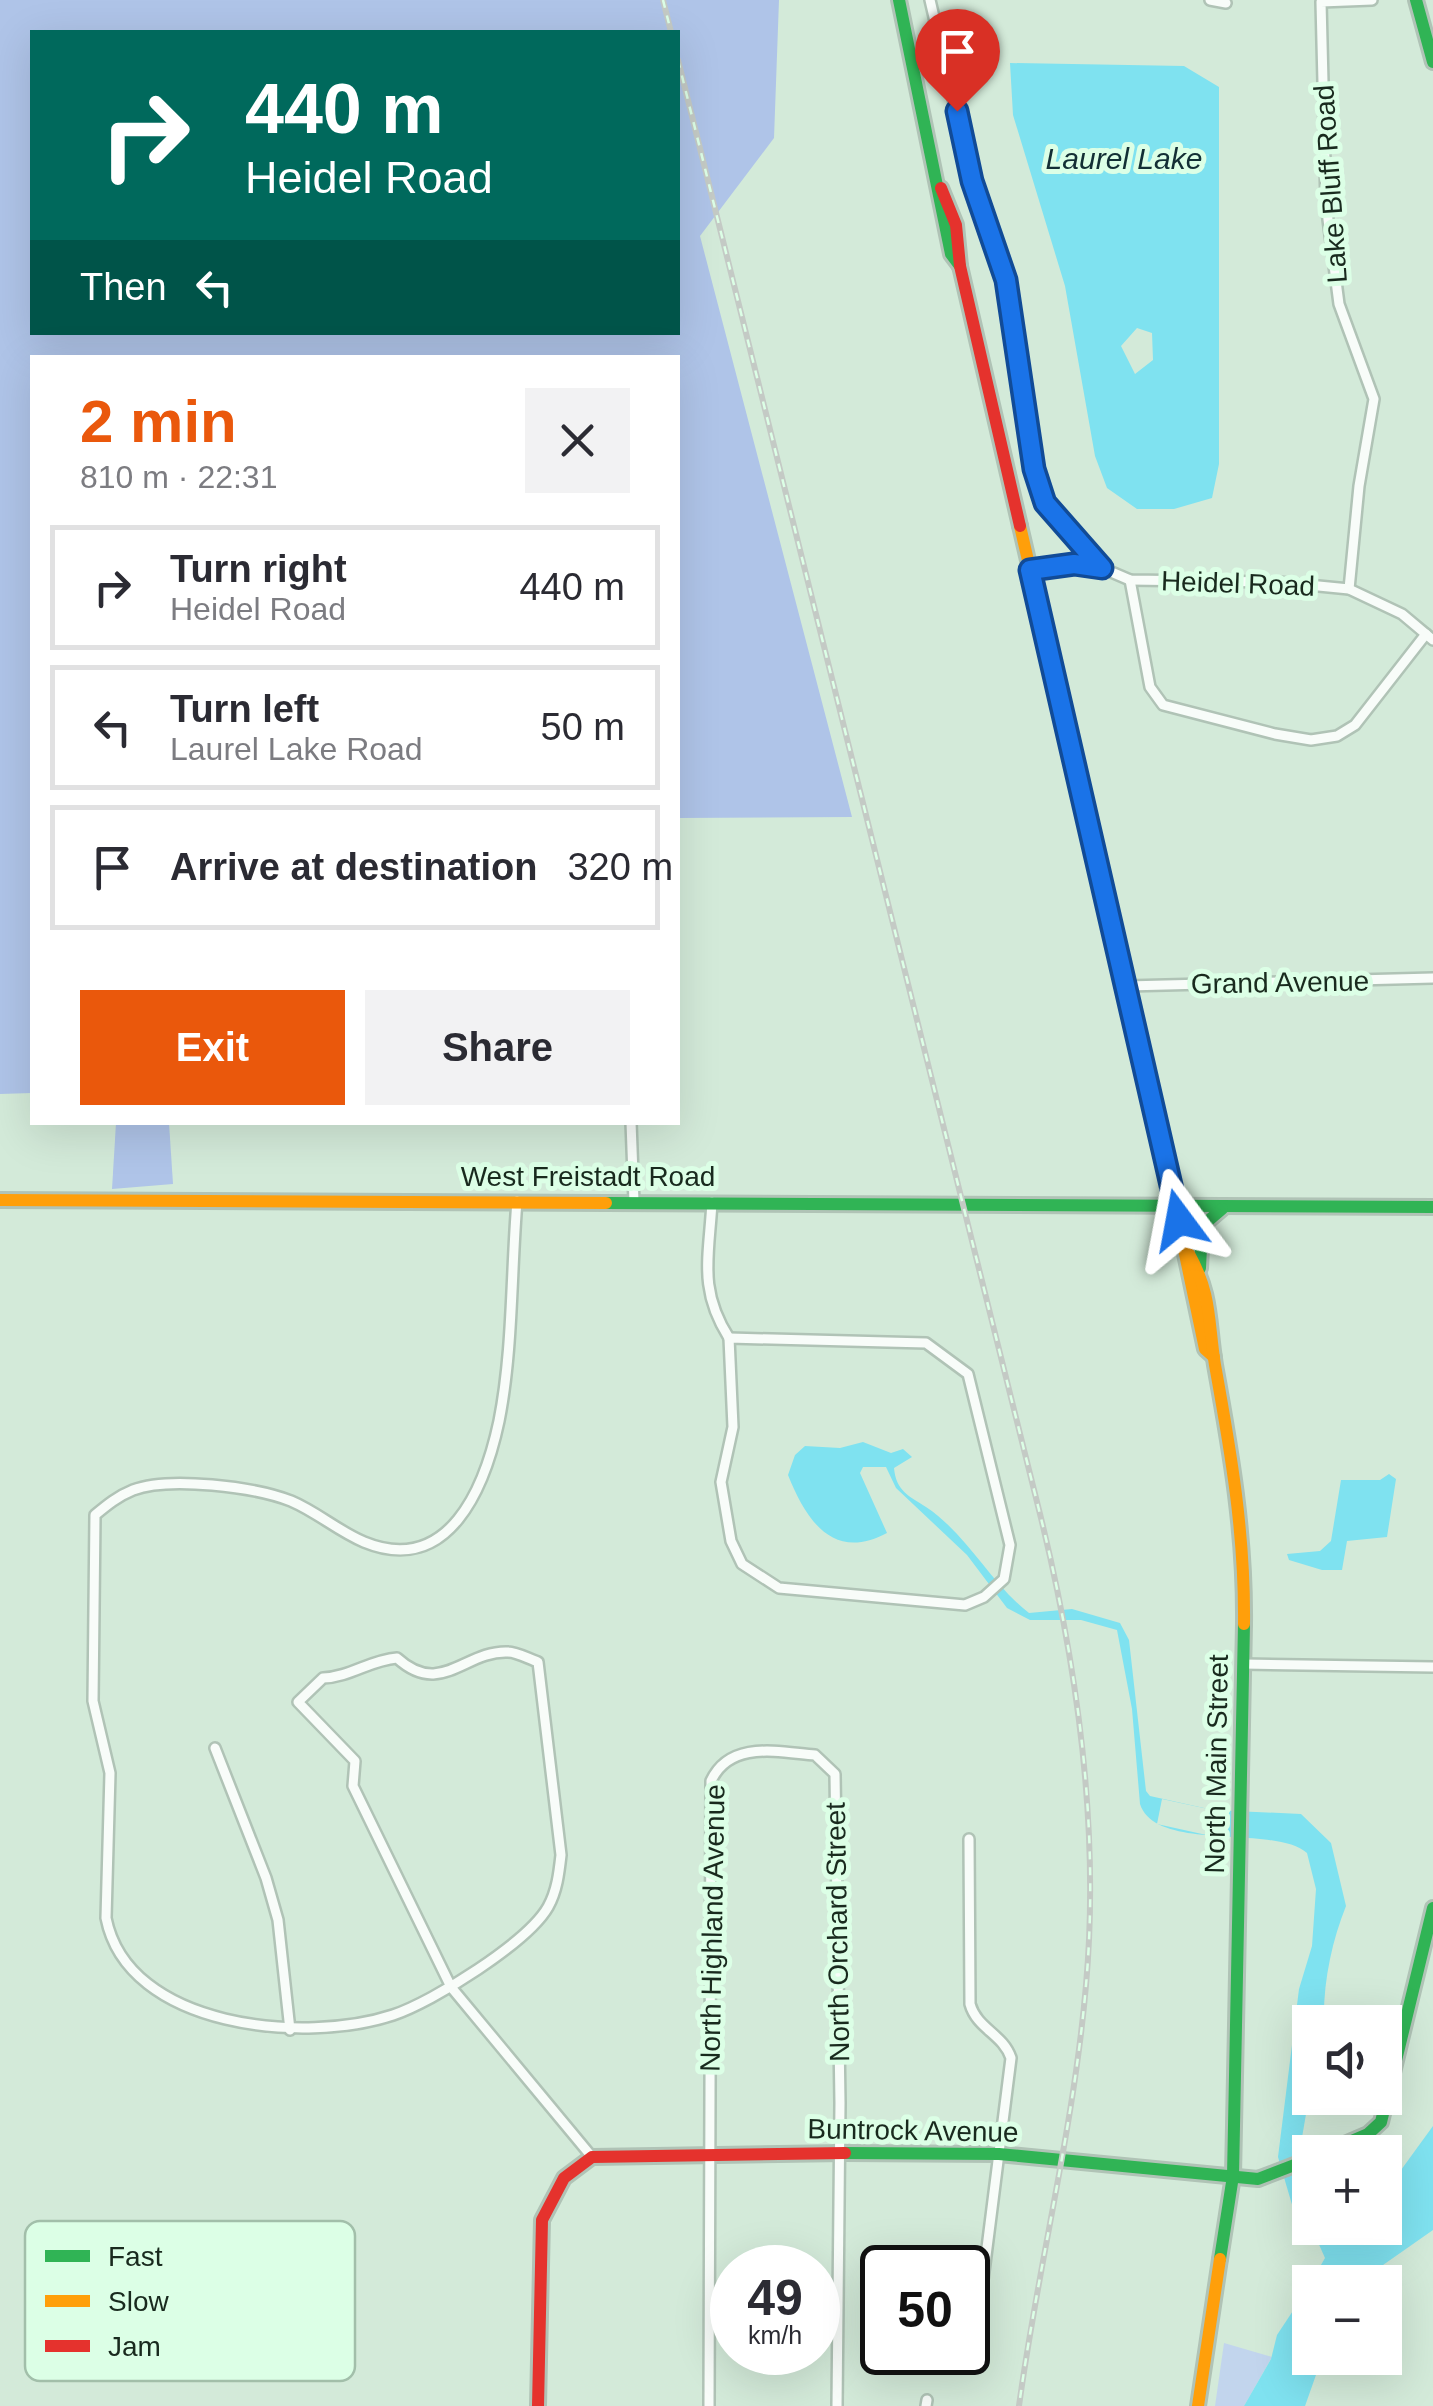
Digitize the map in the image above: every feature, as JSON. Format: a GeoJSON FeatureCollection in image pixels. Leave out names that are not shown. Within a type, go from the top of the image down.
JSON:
{"type":"FeatureCollection","features":[{"type":"Feature","properties":{"kind":"street","name":"North Main Street"},"geometry":{"type":"LineString","coordinates":[[899,0],[941,188],[948,197],[960,266],[1127,986],[1205,1349],[1214,1356]]}},
{"type":"Feature","properties":{"kind":"street"},"geometry":{"type":"LineString","coordinates":[[930,0],[972,181],[1006,280],[1034,469],[1045,503],[1102,568]]}},
{"type":"Feature","properties":{"kind":"street"},"geometry":{"type":"LineString","coordinates":[[1210,0],[1226,3]]}},
{"type":"Feature","properties":{"kind":"street","name":"Lake Bluff Road"},"geometry":{"type":"LineString","coordinates":[[1349,590],[1359,486],[1374,399],[1339,304],[1326,204],[1321,2],[1372,0]]}},
{"type":"Feature","properties":{"kind":"street"},"geometry":{"type":"LineString","coordinates":[[1416,0],[1433,62]]}},
{"type":"Feature","properties":{"kind":"street","name":"Heidel Road"},"geometry":{"type":"LineString","coordinates":[[1030,570],[1074,564],[1102,568],[1130,580],[1278,582],[1349,590],[1393,609],[1430,637]]}},
{"type":"Feature","properties":{"kind":"street"},"geometry":{"type":"LineString","coordinates":[[1130,580],[1150,687],[1163,704],[1275,734],[1312,740],[1338,736],[1355,724],[1430,637]]}},
{"type":"Feature","properties":{"kind":"street","name":"Grand Avenue"},"geometry":{"type":"LineString","coordinates":[[1127,986],[1433,978]]}},
{"type":"Feature","properties":{"kind":"street"},"geometry":{"type":"LineString","coordinates":[[631,1125],[634,1202]]}},
{"type":"Feature","properties":{"kind":"street","name":"West Freistadt Road"},"geometry":{"type":"LineString","coordinates":[[0,1200],[1433,1207]]}},
{"type":"Feature","properties":{"kind":"street"},"geometry":{"type":"LineString","coordinates":[[517,1201],[500,1418],[486,1469],[460,1524],[429,1543],[392,1548],[366,1543],[320,1516],[272,1496],[222,1487],[136,1488],[95,1515],[93,1701],[110,1772],[106,1887],[111,1940],[138,1977],[173,1999],[220,2019],[290,2030],[392,2016],[450,1988],[496,1957],[546,1911],[559,1878],[561,1855],[538,1662],[507,1652],[436,1675],[407,1668],[397,1658],[383,1659],[344,1677],[323,1678],[298,1702],[355,1761],[352,1786],[450,1988],[592,2157],[564,2178],[542,2220],[538,2406]]}},
{"type":"Feature","properties":{"kind":"street"},"geometry":{"type":"LineString","coordinates":[[712,1202],[706,1289],[712,1311],[728,1338],[734,1389],[721,1482],[731,1541],[742,1564],[763,1582],[779,1588],[965,1605],[1000,1582],[1008,1566],[1010,1545],[972,1384],[954,1360],[926,1343],[728,1338]]}},
{"type":"Feature","properties":{"kind":"street"},"geometry":{"type":"LineString","coordinates":[[1200,1272],[1200,1229],[1208,1216],[1229,1207]]}},
{"type":"Feature","properties":{"kind":"street","name":"North Main Street"},"geometry":{"type":"LineString","coordinates":[[1187,1251],[1200,1272],[1216,1342],[1214,1356],[1242,1517],[1243,1664],[1233,2176],[1198,2406]]}},
{"type":"Feature","properties":{"kind":"street"},"geometry":{"type":"LineString","coordinates":[[1243,1664],[1433,1667]]}},
{"type":"Feature","properties":{"kind":"street"},"geometry":{"type":"LineString","coordinates":[[215,1748],[270,1892],[290,2030]]}},
{"type":"Feature","properties":{"kind":"street","name":"North Highland Avenue"},"geometry":{"type":"LineString","coordinates":[[708,2406],[711,1780],[719,1764],[745,1751],[776,1752]]}},
{"type":"Feature","properties":{"kind":"street","name":"North Orchard Street"},"geometry":{"type":"LineString","coordinates":[[776,1752],[815,1756],[835,1774],[838,2406]]}},
{"type":"Feature","properties":{"kind":"street"},"geometry":{"type":"LineString","coordinates":[[969,1839],[970,2004],[976,2020],[1008,2048],[1011,2058],[987,2245]]}},
{"type":"Feature","properties":{"kind":"street"},"geometry":{"type":"LineString","coordinates":[[1366,2135],[1381,2122],[1433,1908]]}},
{"type":"Feature","properties":{"kind":"street","name":"Buntrock Avenue"},"geometry":{"type":"LineString","coordinates":[[592,2157],[708,2153],[999,2154],[1258,2178],[1292,2167]]}},
{"type":"Feature","properties":{"kind":"shaded area"},"geometry":{"type":"Polygon","coordinates":[[[0,0],[779,0],[774,138],[700,236],[852,817],[680,818],[680,355],[30,355],[30,1093],[0,1094],[0,0]]]}},
{"type":"Feature","properties":{"kind":"shaded area"},"geometry":{"type":"Polygon","coordinates":[[[116,1125],[169,1125],[173,1184],[112,1189],[116,1125]]]}},
{"type":"Feature","properties":{"kind":"shaded area"},"geometry":{"type":"Polygon","coordinates":[[[1224,2343],[1272,2357],[1244,2406],[1215,2406],[1224,2343]]]}},
{"type":"Feature","properties":{"kind":"water","name":"Laurel Lake"},"geometry":{"type":"Polygon","coordinates":[[[1010,63],[1184,66],[1219,87],[1219,464],[1212,498],[1174,509],[1137,509],[1107,488],[1095,456],[1065,286],[1013,115],[1010,63]],[[1137,328],[1121,346],[1135,374],[1153,360],[1152,333],[1137,328]]]}},
{"type":"Feature","properties":{"kind":"water"},"geometry":{"type":"Polygon","coordinates":[[[863,1442],[891,1453],[903,1449],[912,1457],[894,1468],[901,1488],[941,1518],[1029,1613],[1072,1609],[1120,1623],[1129,1640],[1146,1791],[1150,1796],[1213,1810],[1301,1814],[1331,1843],[1346,1906],[1329,1962],[1325,2005],[1297,2005],[1312,1946],[1316,1889],[1307,1853],[1269,1840],[1168,1828],[1150,1819],[1140,1804],[1132,1709],[1117,1630],[1081,1620],[1030,1620],[1007,1608],[967,1555],[896,1488],[886,1467],[863,1467],[860,1473],[887,1533],[868,1541],[851,1542],[824,1532],[803,1507],[788,1475],[795,1455],[805,1446],[840,1448],[863,1442]]]}},
{"type":"Feature","properties":{"kind":"water"},"geometry":{"type":"Polygon","coordinates":[[[1389,1474],[1396,1479],[1387,1537],[1347,1541],[1342,1570],[1322,1570],[1289,1560],[1287,1554],[1320,1551],[1331,1541],[1341,1480],[1380,1480],[1389,1474]]]}},
{"type":"Feature","properties":{"kind":"water"},"geometry":{"type":"Polygon","coordinates":[[[1292,2045],[1292,2115],[1306,2115],[1302,2135],[1292,2135],[1292,2205],[1278,2157],[1292,2045]]]}},
{"type":"Feature","properties":{"kind":"water"},"geometry":{"type":"Polygon","coordinates":[[[1433,2126],[1433,2230],[1383,2265],[1321,2265],[1325,2258],[1319,2245],[1402,2245],[1402,2169],[1433,2126]]]}},
{"type":"Feature","properties":{"kind":"water"},"geometry":{"type":"Polygon","coordinates":[[[1292,2312],[1292,2375],[1316,2375],[1305,2406],[1244,2406],[1271,2359],[1277,2335],[1292,2312]]]}},
{"type":"Feature","properties":{"kind":"pier"},"geometry":{"type":"Polygon","coordinates":[[[1162,1799],[1213,1810],[1211,1836],[1157,1824],[1162,1799]]]}},
{"type":"Feature","properties":{"kind":"railway"},"geometry":{"type":"LineString","coordinates":[[663,0],[670,30]]}},
{"type":"Feature","properties":{"kind":"railway"},"geometry":{"type":"LineString","coordinates":[[680,68],[1041,1518],[1075,1691],[1088,1808],[1090,1926],[1086,1985],[1073,2091],[1019,2406]]}},
{"type":"Feature","properties":{"kind":"traffic: fast"},"geometry":{"type":"LineString","coordinates":[[899,0],[951,254],[960,266]]}},
{"type":"Feature","properties":{"kind":"traffic: fast"},"geometry":{"type":"LineString","coordinates":[[1416,0],[1433,62]]}},
{"type":"Feature","properties":{"kind":"traffic: fast"},"geometry":{"type":"LineString","coordinates":[[606,1203],[1433,1207]]}},
{"type":"Feature","properties":{"kind":"traffic: fast"},"geometry":{"type":"LineString","coordinates":[[1200,1268],[1202,1226],[1222,1209]]}},
{"type":"Feature","properties":{"kind":"traffic: fast"},"geometry":{"type":"LineString","coordinates":[[1220,2259],[1233,2176],[1244,1624]]}},
{"type":"Feature","properties":{"kind":"traffic: fast"},"geometry":{"type":"LineString","coordinates":[[1366,2135],[1381,2122],[1433,1908]]}},
{"type":"Feature","properties":{"kind":"traffic: fast"},"geometry":{"type":"LineString","coordinates":[[845,2153],[999,2154],[1258,2179],[1292,2166]]}},
{"type":"Feature","properties":{"kind":"traffic: slow"},"geometry":{"type":"LineString","coordinates":[[1020,526],[1141,1045],[1205,1349],[1214,1357]]}},
{"type":"Feature","properties":{"kind":"traffic: slow"},"geometry":{"type":"LineString","coordinates":[[0,1200],[606,1203]]}},
{"type":"Feature","properties":{"kind":"traffic: slow"},"geometry":{"type":"LineString","coordinates":[[1189,1254],[1205,1296],[1231,1462],[1242,1558],[1244,1624]]}},
{"type":"Feature","properties":{"kind":"traffic: slow"},"geometry":{"type":"LineString","coordinates":[[1198,2406],[1220,2259]]}},
{"type":"Feature","properties":{"kind":"traffic: jam"},"geometry":{"type":"LineString","coordinates":[[941,188],[956,225],[960,266],[1020,526]]}},
{"type":"Feature","properties":{"kind":"traffic: jam"},"geometry":{"type":"LineString","coordinates":[[538,2406],[542,2220],[564,2178],[592,2157],[845,2153]]}},
{"type":"Feature","properties":{"kind":"route"},"geometry":{"type":"LineString","coordinates":[[957,111],[972,181],[1006,280],[1019,395],[1034,469],[1045,503],[1102,568],[1074,564],[1030,570],[1179,1220]]}}]}
